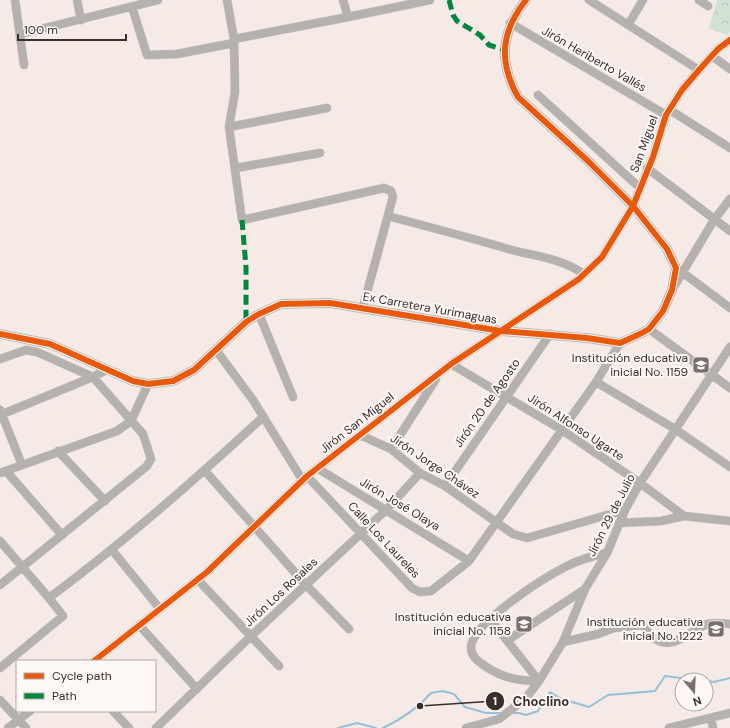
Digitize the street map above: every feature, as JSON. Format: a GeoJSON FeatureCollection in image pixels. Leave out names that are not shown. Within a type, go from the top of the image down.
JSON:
{"type":"FeatureCollection","features":[{"type":"Feature","properties":{"kind":"street"},"geometry":{"type":"LineString","coordinates":[[15,0],[21,34],[24,65]]}},
{"type":"Feature","properties":{"kind":"street"},"geometry":{"type":"LineString","coordinates":[[77,0],[81,20]]}},
{"type":"Feature","properties":{"kind":"street"},"geometry":{"type":"LineString","coordinates":[[21,34],[81,20],[136,4],[158,0]]}},
{"type":"Feature","properties":{"kind":"street"},"geometry":{"type":"LineString","coordinates":[[227,0],[234,41],[235,92],[229,127],[236,168],[242,220],[384,188],[391,191],[393,197],[363,307]]}},
{"type":"Feature","properties":{"kind":"street"},"geometry":{"type":"LineString","coordinates":[[343,0],[348,17]]}},
{"type":"Feature","properties":{"kind":"street"},"geometry":{"type":"LineString","coordinates":[[136,4],[145,53],[147,55],[177,54],[430,0]]}},
{"type":"Feature","properties":{"kind":"street"},"geometry":{"type":"LineString","coordinates":[[526,0],[510,23],[506,40],[505,58],[511,83],[518,96],[588,161],[633,206],[667,250],[674,262],[676,268],[672,290]]}},
{"type":"Feature","properties":{"kind":"street"},"geometry":{"type":"LineString","coordinates":[[589,0],[699,70]]}},
{"type":"Feature","properties":{"kind":"street"},"geometry":{"type":"LineString","coordinates":[[628,25],[643,0]]}},
{"type":"Feature","properties":{"kind":"street"},"geometry":{"type":"LineString","coordinates":[[698,0],[708,6]]}},
{"type":"Feature","properties":{"kind":"street","name":"Jirón Heriberto Vallés"},"geometry":{"type":"LineString","coordinates":[[510,23],[730,148]]}},
{"type":"Feature","properties":{"kind":"street","name":"San Miguel"},"geometry":{"type":"LineString","coordinates":[[633,206],[647,168],[653,157],[668,112],[682,90],[699,70],[730,40]]}},
{"type":"Feature","properties":{"kind":"street"},"geometry":{"type":"LineString","coordinates":[[712,56],[730,69]]}},
{"type":"Feature","properties":{"kind":"street"},"geometry":{"type":"LineString","coordinates":[[538,95],[640,188]]}},
{"type":"Feature","properties":{"kind":"street"},"geometry":{"type":"LineString","coordinates":[[229,127],[327,108]]}},
{"type":"Feature","properties":{"kind":"street"},"geometry":{"type":"LineString","coordinates":[[236,168],[320,153]]}},
{"type":"Feature","properties":{"kind":"street"},"geometry":{"type":"LineString","coordinates":[[647,168],[730,231]]}},
{"type":"Feature","properties":{"kind":"street"},"geometry":{"type":"LineString","coordinates":[[469,561],[596,382],[620,343],[649,330],[663,311],[682,272],[714,220],[730,198]]}},
{"type":"Feature","properties":{"kind":"street","name":"Jirón San Miguel"},"geometry":{"type":"LineString","coordinates":[[95,660],[198,580],[305,478],[451,364],[584,274],[602,257],[633,206]]}},
{"type":"Feature","properties":{"kind":"street"},"geometry":{"type":"LineString","coordinates":[[388,216],[520,252],[554,259],[570,265],[584,274]]}},
{"type":"Feature","properties":{"kind":"street"},"geometry":{"type":"LineString","coordinates":[[682,272],[730,308]]}},
{"type":"Feature","properties":{"kind":"street","name":"Ex Carretera Yurimaguas"},"geometry":{"type":"LineString","coordinates":[[0,334],[50,344],[106,370],[133,381],[148,384],[173,381],[194,370],[246,322],[281,304],[330,303],[363,307],[501,331],[550,334],[620,343]]}},
{"type":"Feature","properties":{"kind":"street"},"geometry":{"type":"LineString","coordinates":[[259,314],[293,397]]}},
{"type":"Feature","properties":{"kind":"street"},"geometry":{"type":"LineString","coordinates":[[649,330],[730,388]]}},
{"type":"Feature","properties":{"kind":"street","name":"Jirón 20 de Agosto"},"geometry":{"type":"LineString","coordinates":[[445,486],[505,397],[550,334]]}},
{"type":"Feature","properties":{"kind":"street","name":"Jirón 29 de Julio"},"geometry":{"type":"LineString","coordinates":[[466,728],[500,719],[526,698],[539,680],[563,642],[585,589],[607,553],[624,510],[675,429],[730,347]]}},
{"type":"Feature","properties":{"kind":"street"},"geometry":{"type":"LineString","coordinates":[[0,359],[26,350],[37,352],[93,377],[143,434],[150,459],[147,466],[0,585]]}},
{"type":"Feature","properties":{"kind":"street","name":"Calle Los Laureles"},"geometry":{"type":"LineString","coordinates":[[216,350],[253,400],[262,417],[305,478],[361,533],[412,588],[420,592],[431,590],[469,561]]}},
{"type":"Feature","properties":{"kind":"street","name":"Jirón Alfonso Ugarte"},"geometry":{"type":"LineString","coordinates":[[451,364],[562,430],[640,483],[684,516]]}},
{"type":"Feature","properties":{"kind":"street"},"geometry":{"type":"LineString","coordinates":[[22,465],[1,413],[93,377],[106,370]]}},
{"type":"Feature","properties":{"kind":"street"},"geometry":{"type":"LineString","coordinates":[[391,449],[440,373]]}},
{"type":"Feature","properties":{"kind":"street"},"geometry":{"type":"LineString","coordinates":[[596,382],[675,429],[730,467]]}},
{"type":"Feature","properties":{"kind":"street"},"geometry":{"type":"LineString","coordinates":[[62,535],[3,472],[117,431],[131,421],[148,384]]}},
{"type":"Feature","properties":{"kind":"street"},"geometry":{"type":"LineString","coordinates":[[49,598],[112,550],[204,471],[262,417]]}},
{"type":"Feature","properties":{"kind":"street","name":"Jirón Jorge Chávez"},"geometry":{"type":"LineString","coordinates":[[360,435],[391,449],[420,473],[445,486],[513,534],[527,538],[624,510]]}},
{"type":"Feature","properties":{"kind":"street"},"geometry":{"type":"LineString","coordinates":[[58,451],[105,501]]}},
{"type":"Feature","properties":{"kind":"street","name":"Jirón José Olaya"},"geometry":{"type":"LineString","coordinates":[[318,468],[469,561]]}},
{"type":"Feature","properties":{"kind":"street"},"geometry":{"type":"LineString","coordinates":[[204,471],[306,586],[349,629]]}},
{"type":"Feature","properties":{"kind":"street","name":"Jirón Los Rosales"},"geometry":{"type":"LineString","coordinates":[[156,728],[250,637],[386,510],[420,473]]}},
{"type":"Feature","properties":{"kind":"street"},"geometry":{"type":"LineString","coordinates":[[619,523],[661,521],[684,516],[730,521]]}},
{"type":"Feature","properties":{"kind":"street"},"geometry":{"type":"LineString","coordinates":[[0,542],[23,567],[63,616],[0,668]]}},
{"type":"Feature","properties":{"kind":"street"},"geometry":{"type":"LineString","coordinates":[[112,550],[160,610]]}},
{"type":"Feature","properties":{"kind":"street"},"geometry":{"type":"LineString","coordinates":[[539,680],[519,681],[491,670],[474,658],[471,648],[474,636],[490,619],[523,593],[567,566],[588,556],[607,553]]}},
{"type":"Feature","properties":{"kind":"street"},"geometry":{"type":"LineString","coordinates":[[198,580],[250,637],[279,666]]}},
{"type":"Feature","properties":{"kind":"street"},"geometry":{"type":"LineString","coordinates":[[508,640],[585,589]]}},
{"type":"Feature","properties":{"kind":"street"},"geometry":{"type":"LineString","coordinates":[[490,619],[539,680]]}},
{"type":"Feature","properties":{"kind":"street"},"geometry":{"type":"LineString","coordinates":[[563,642],[598,634],[614,628],[642,625],[652,636],[662,641],[682,640],[708,624],[730,624]]}},
{"type":"Feature","properties":{"kind":"street"},"geometry":{"type":"LineString","coordinates":[[139,625],[197,689]]}},
{"type":"Feature","properties":{"kind":"street"},"geometry":{"type":"LineString","coordinates":[[0,700],[26,728]]}},
{"type":"Feature","properties":{"kind":"street"},"geometry":{"type":"LineString","coordinates":[[8,728],[29,712]]}},
{"type":"Feature","properties":{"kind":"street"},"geometry":{"type":"LineString","coordinates":[[114,712],[129,728]]}},
{"type":"Feature","properties":{"kind":"street"},"geometry":{"type":"LineString","coordinates":[[669,728],[730,713]]}},
{"type":"Feature","properties":{"kind":"street"},"geometry":{"type":"LineString","coordinates":[[711,718],[714,728]]}},
{"type":"Feature","properties":{"kind":"green space"},"geometry":{"type":"Polygon","coordinates":[[[717,0],[730,0],[730,32],[727,35],[709,28],[717,0]]]}},
{"type":"Feature","properties":{"kind":"waterway"},"geometry":{"type":"LineString","coordinates":[[512,713],[526,715],[538,711],[550,692],[562,699],[589,707],[608,695],[655,691],[665,676],[674,677]]}},
{"type":"Feature","properties":{"kind":"waterway"},"geometry":{"type":"LineString","coordinates":[[714,682],[730,678]]}},
{"type":"Feature","properties":{"kind":"waterway"},"geometry":{"type":"LineString","coordinates":[[383,728],[409,713],[431,693],[443,691],[454,694],[465,707],[486,713],[502,713]]}},
{"type":"Feature","properties":{"kind":"waterway"},"geometry":{"type":"LineString","coordinates":[[338,728],[357,723],[376,728]]}},
{"type":"Feature","properties":{"kind":"marked path"},"geometry":{"type":"LineString","coordinates":[[449,0],[453,15],[457,21],[480,35],[489,45],[505,50]]}},
{"type":"Feature","properties":{"kind":"marked path"},"geometry":{"type":"LineString","coordinates":[[242,220],[246,267],[246,322]]}},
{"type":"Feature","properties":{"kind":"cycle path"},"geometry":{"type":"LineString","coordinates":[[0,334],[50,344],[133,381],[148,384],[173,381],[194,370],[246,322],[281,304],[330,303],[501,331],[587,338],[620,343],[649,329],[663,311],[672,290],[676,268],[667,249],[633,206],[588,161],[518,97],[507,71],[505,47],[511,24],[526,0]]}},
{"type":"Feature","properties":{"kind":"cycle path"},"geometry":{"type":"LineString","coordinates":[[95,660],[207,572],[307,476],[451,364],[579,279],[602,257],[633,206],[653,157],[666,115],[682,90],[699,70],[718,49],[730,40]]}},
{"type":"Feature","properties":{"kind":"place","name":"Institución educativa inicial No. 1159"},"geometry":{"type":"Point","coordinates":[701,365]}},
{"type":"Feature","properties":{"kind":"place","name":"Institución educativa inicial No. 1158"},"geometry":{"type":"Point","coordinates":[524,624]}},
{"type":"Feature","properties":{"kind":"place","name":"Institución educativa inicial No. 1222"},"geometry":{"type":"Point","coordinates":[716,629]}},
{"type":"Feature","properties":{"kind":"place","name":"Choclino"},"geometry":{"type":"Point","coordinates":[420,706]}}]}
